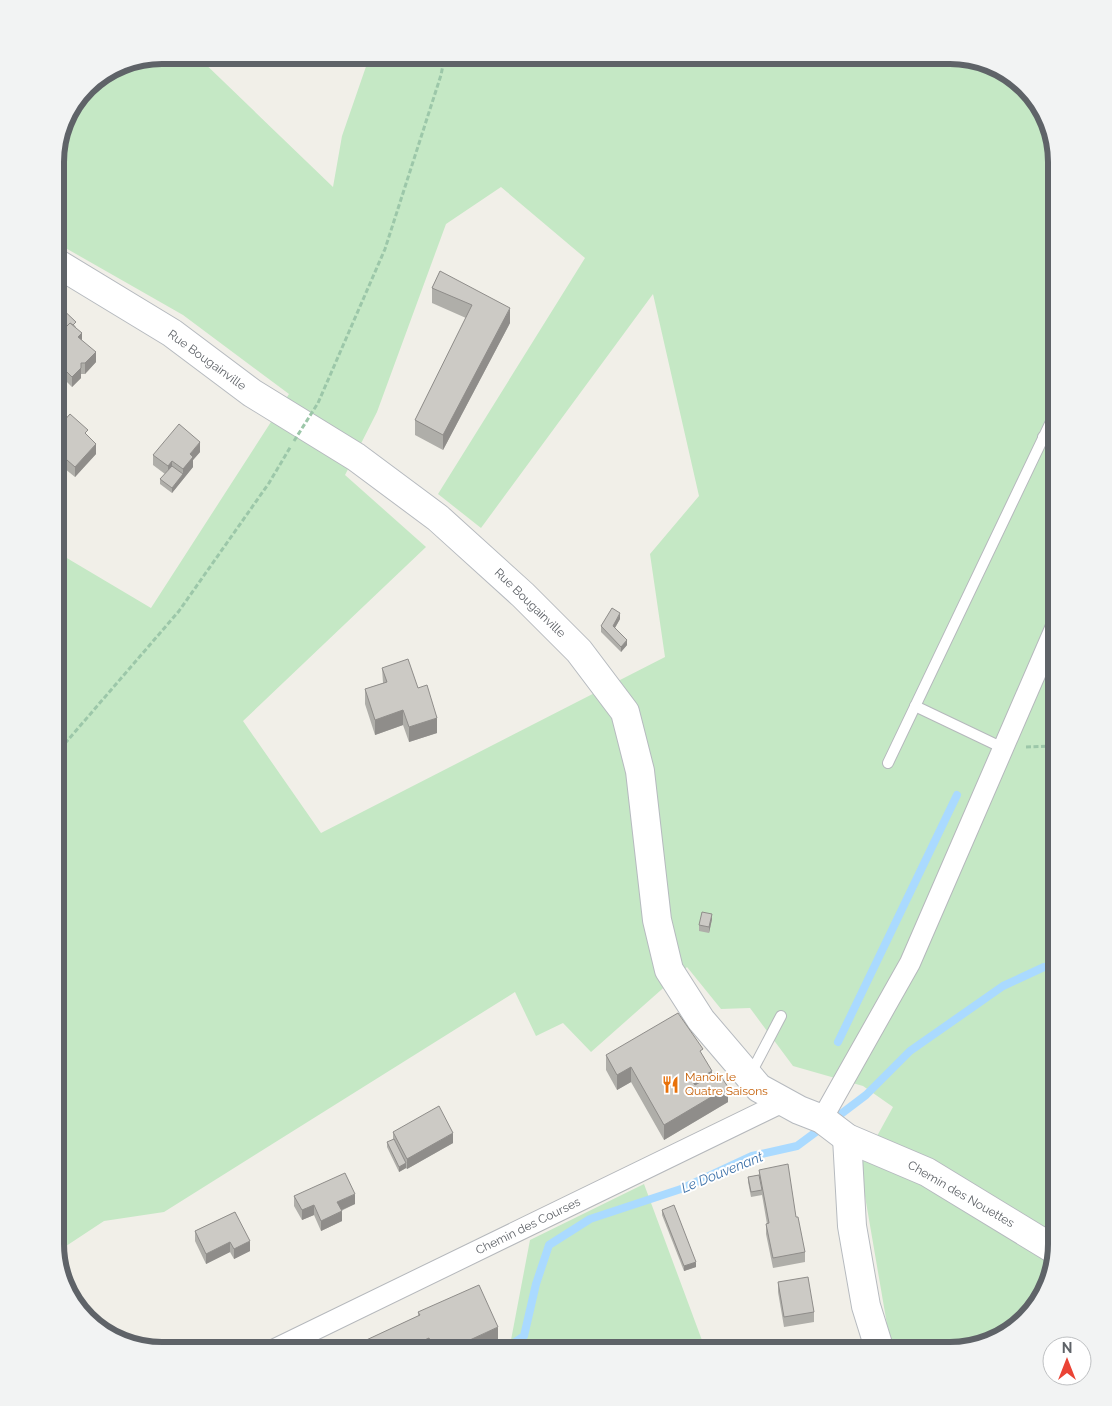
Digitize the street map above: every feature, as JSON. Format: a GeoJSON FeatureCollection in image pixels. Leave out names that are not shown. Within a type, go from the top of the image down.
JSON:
{"type":"FeatureCollection","features":[{"type":"Feature","properties":{"kind":"street","name":"Rue Bougainville"},"geometry":{"type":"LineString","coordinates":[[64,267],[172,333],[252,393],[356,457],[431,513],[524,595],[579,651],[625,712],[640,772],[657,920],[669,970],[701,1020],[759,1088],[785,1101]]}},
{"type":"Feature","properties":{"kind":"street"},"geometry":{"type":"LineString","coordinates":[[822,1119],[910,963],[1048,645]]}},
{"type":"Feature","properties":{"kind":"street","name":"Chemin des Nouettes"},"geometry":{"type":"LineString","coordinates":[[785,1101],[822,1119],[847,1138],[927,1172],[1048,1245]]}},
{"type":"Feature","properties":{"kind":"street","name":"Chemin des Courses"},"geometry":{"type":"LineString","coordinates":[[290,1342],[785,1101]]}},
{"type":"Feature","properties":{"kind":"street"},"geometry":{"type":"LineString","coordinates":[[847,1138],[852,1226],[866,1306],[877,1342]]}},
{"type":"Feature","properties":{"kind":"lane"},"geometry":{"type":"LineString","coordinates":[[888,762],[1048,427]]}},
{"type":"Feature","properties":{"kind":"lane"},"geometry":{"type":"LineString","coordinates":[[1043,437],[1048,440]]}},
{"type":"Feature","properties":{"kind":"lane"},"geometry":{"type":"LineString","coordinates":[[915,706],[1003,748]]}},
{"type":"Feature","properties":{"kind":"lane"},"geometry":{"type":"LineString","coordinates":[[749,1076],[781,1016]]}},
{"type":"Feature","properties":{"kind":"path"},"geometry":{"type":"LineString","coordinates":[[64,745],[179,611],[269,483],[318,402],[384,249],[443,64]]}},
{"type":"Feature","properties":{"kind":"green space"},"geometry":{"type":"Polygon","coordinates":[[[156,64],[205,64],[333,187],[342,136],[367,64],[956,64],[987,71],[1004,80],[1024,97],[1032,108],[1043,131],[1048,162],[1048,1244],[1045,1269],[1041,1281],[1028,1304],[1015,1318],[993,1332],[975,1339],[950,1342],[890,1342],[860,1167],[893,1107],[863,1086],[793,1066],[750,1008],[721,1009],[687,967],[591,1052],[563,1023],[536,1036],[515,992],[164,1212],[104,1221],[64,1247],[64,556],[151,608],[289,394],[183,315],[64,247],[64,156],[69,131],[84,102],[97,88],[113,77],[131,69],[156,64]],[[501,187],[446,224],[377,412],[345,475],[426,547],[243,721],[321,833],[665,657],[650,554],[699,496],[653,294],[481,528],[438,494],[585,258],[501,187]]]}},
{"type":"Feature","properties":{"kind":"green space"},"geometry":{"type":"Polygon","coordinates":[[[644,1184],[703,1342],[508,1342],[511,1340],[530,1240],[644,1184]]]}},
{"type":"Feature","properties":{"kind":"building"},"geometry":{"type":"Polygon","coordinates":[[[440,271],[510,308],[443,435],[415,420],[472,305],[432,288],[440,271]]]}},
{"type":"Feature","properties":{"kind":"building"},"geometry":{"type":"Polygon","coordinates":[[[64,311],[76,322],[73,325],[70,323],[65,328],[64,311]]]}},
{"type":"Feature","properties":{"kind":"building"},"geometry":{"type":"Polygon","coordinates":[[[70,323],[82,333],[78,337],[96,352],[85,363],[81,363],[81,368],[72,377],[64,369],[64,327],[70,323]]]}},
{"type":"Feature","properties":{"kind":"building"},"geometry":{"type":"Polygon","coordinates":[[[70,414],[88,430],[85,433],[96,444],[75,467],[64,457],[64,421],[70,414]]]}},
{"type":"Feature","properties":{"kind":"building"},"geometry":{"type":"Polygon","coordinates":[[[179,424],[200,442],[190,454],[193,457],[183,469],[172,461],[168,466],[153,455],[179,424]]]}},
{"type":"Feature","properties":{"kind":"building"},"geometry":{"type":"Polygon","coordinates":[[[172,466],[183,474],[172,488],[160,479],[172,466]]]}},
{"type":"Feature","properties":{"kind":"building"},"geometry":{"type":"Polygon","coordinates":[[[612,608],[620,613],[613,626],[627,640],[621,647],[601,626],[612,608]]]}},
{"type":"Feature","properties":{"kind":"building"},"geometry":{"type":"Polygon","coordinates":[[[408,659],[418,688],[427,685],[437,718],[409,727],[403,710],[375,720],[365,689],[387,682],[382,668],[408,659]]]}},
{"type":"Feature","properties":{"kind":"building"},"geometry":{"type":"Polygon","coordinates":[[[702,912],[712,914],[709,927],[699,925],[702,912]]]}},
{"type":"Feature","properties":{"kind":"building","name":"Manoir le Quatre Saisons"},"geometry":{"type":"Polygon","coordinates":[[[678,1013],[703,1049],[700,1051],[712,1071],[693,1082],[695,1085],[718,1072],[728,1087],[664,1125],[631,1067],[617,1075],[606,1055],[678,1013]]]}},
{"type":"Feature","properties":{"kind":"building"},"geometry":{"type":"Polygon","coordinates":[[[439,1106],[453,1133],[407,1159],[393,1132],[439,1106]]]}},
{"type":"Feature","properties":{"kind":"building"},"geometry":{"type":"Polygon","coordinates":[[[394,1139],[406,1163],[399,1167],[387,1142],[394,1139]]]}},
{"type":"Feature","properties":{"kind":"building"},"geometry":{"type":"Polygon","coordinates":[[[788,1164],[796,1217],[798,1217],[805,1252],[773,1258],[766,1224],[769,1223],[759,1170],[788,1164]]]}},
{"type":"Feature","properties":{"kind":"building"},"geometry":{"type":"Polygon","coordinates":[[[345,1173],[355,1194],[337,1202],[342,1211],[321,1221],[314,1205],[302,1210],[294,1196],[345,1173]]]}},
{"type":"Feature","properties":{"kind":"building"},"geometry":{"type":"Polygon","coordinates":[[[759,1175],[762,1190],[751,1192],[748,1177],[759,1175]]]}},
{"type":"Feature","properties":{"kind":"building"},"geometry":{"type":"Polygon","coordinates":[[[674,1205],[696,1262],[684,1266],[662,1210],[674,1205]]]}},
{"type":"Feature","properties":{"kind":"building"},"geometry":{"type":"Polygon","coordinates":[[[235,1212],[250,1241],[234,1249],[230,1242],[206,1254],[195,1231],[235,1212]]]}},
{"type":"Feature","properties":{"kind":"building"},"geometry":{"type":"Polygon","coordinates":[[[808,1277],[814,1312],[784,1317],[778,1282],[808,1277]]]}},
{"type":"Feature","properties":{"kind":"building"},"geometry":{"type":"Polygon","coordinates":[[[479,1285],[498,1327],[466,1342],[431,1342],[429,1338],[420,1342],[362,1342],[420,1315],[418,1312],[479,1285]]]}},
{"type":"Feature","properties":{"kind":"waterway"},"geometry":{"type":"LineString","coordinates":[[838,1042],[957,795]]}},
{"type":"Feature","properties":{"kind":"waterway","name":"Le Douvenant"},"geometry":{"type":"LineString","coordinates":[[833,1120],[866,1095],[910,1051],[1003,986],[1048,966]]}},
{"type":"Feature","properties":{"kind":"waterway","name":"Le Douvenant"},"geometry":{"type":"LineString","coordinates":[[515,1342],[524,1336],[536,1284],[549,1245],[590,1219],[681,1189],[752,1156],[797,1146],[824,1126]]}},
{"type":"Feature","properties":{"kind":"place","name":"Manoir le Quatre Saisons"},"geometry":{"type":"Point","coordinates":[671,1084]}}]}
